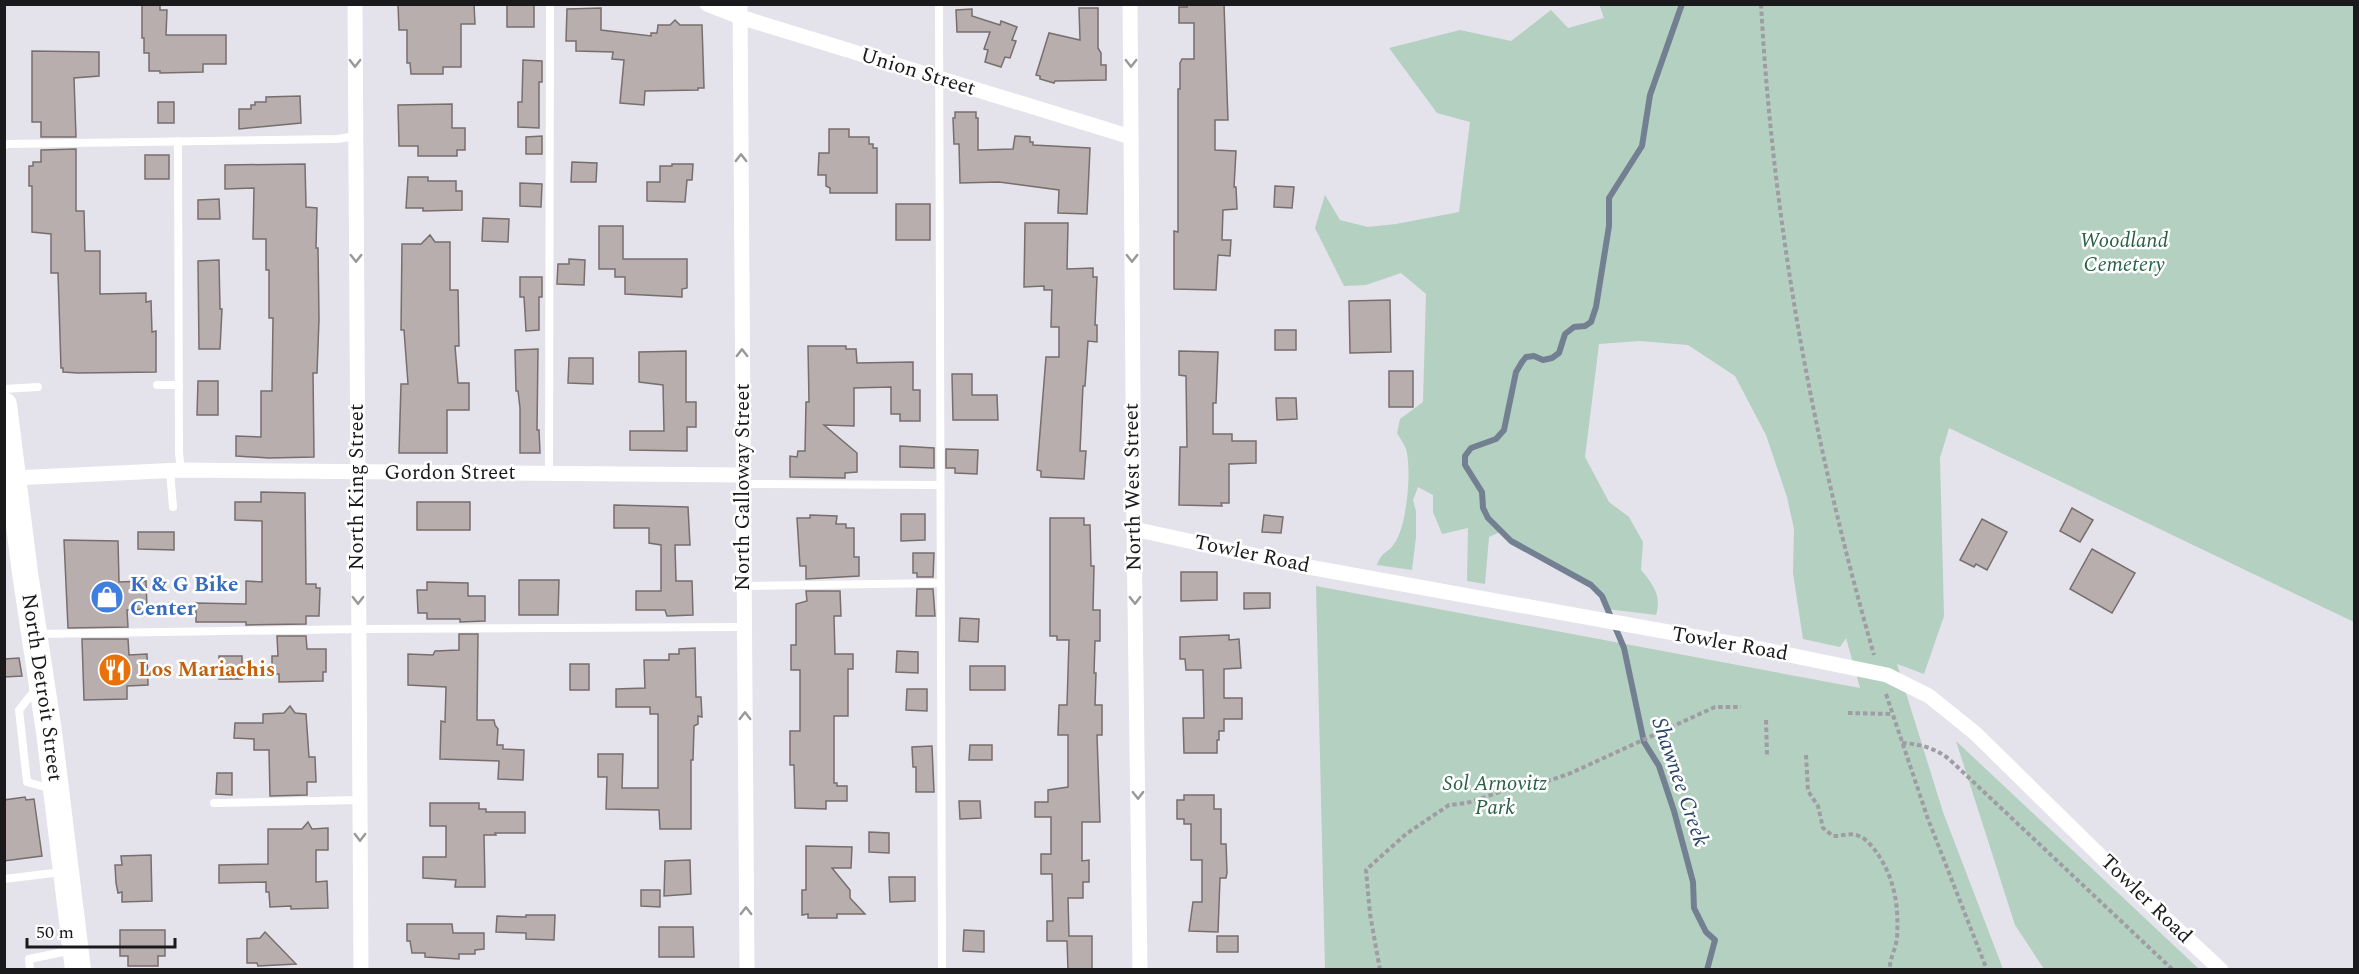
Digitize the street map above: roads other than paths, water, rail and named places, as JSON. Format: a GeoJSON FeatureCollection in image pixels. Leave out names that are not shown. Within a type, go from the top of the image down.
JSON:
{"type":"FeatureCollection","features":[{"type":"Feature","properties":{"kind":"highway","name":"North Detroit Street"},"geometry":{"type":"LineString","coordinates":[[4,405],[77,960]]}},
{"type":"Feature","properties":{"kind":"street","name":"North King Street"},"geometry":{"type":"LineString","coordinates":[[355,4],[361,969]]}},
{"type":"Feature","properties":{"kind":"street","name":"Union Street"},"geometry":{"type":"LineString","coordinates":[[707,4],[740,11],[939,78],[1131,136]]}},
{"type":"Feature","properties":{"kind":"street","name":"North West Street"},"geometry":{"type":"LineString","coordinates":[[1130,4],[1140,969]]}},
{"type":"Feature","properties":{"kind":"street","name":"North Galloway Street"},"geometry":{"type":"LineString","coordinates":[[740,11],[747,969]]}},
{"type":"Feature","properties":{"kind":"street","name":"Gordon Street"},"geometry":{"type":"LineString","coordinates":[[13,478],[175,470],[549,473],[743,479]]}},
{"type":"Feature","properties":{"kind":"street","name":"Towler Road"},"geometry":{"type":"LineString","coordinates":[[1134,529],[1303,566],[1746,646],[1879,673],[1906,683],[1929,696],[1966,726],[2132,887],[2221,969]]}},
{"type":"Feature","properties":{"kind":"lane"},"geometry":{"type":"LineString","coordinates":[[549,473],[550,4]]}},
{"type":"Feature","properties":{"kind":"lane"},"geometry":{"type":"LineString","coordinates":[[939,4],[942,969]]}},
{"type":"Feature","properties":{"kind":"lane"},"geometry":{"type":"LineString","coordinates":[[4,146],[8,144],[336,139],[356,136]]}},
{"type":"Feature","properties":{"kind":"lane"},"geometry":{"type":"LineString","coordinates":[[173,507],[179,385],[178,141]]}},
{"type":"Feature","properties":{"kind":"lane"},"geometry":{"type":"LineString","coordinates":[[158,385],[179,385]]}},
{"type":"Feature","properties":{"kind":"lane"},"geometry":{"type":"LineString","coordinates":[[4,389],[38,387]]}},
{"type":"Feature","properties":{"kind":"lane"},"geometry":{"type":"LineString","coordinates":[[743,479],[940,485]]}},
{"type":"Feature","properties":{"kind":"lane"},"geometry":{"type":"LineString","coordinates":[[744,586],[939,583]]}},
{"type":"Feature","properties":{"kind":"lane"},"geometry":{"type":"LineString","coordinates":[[34,634],[358,629],[745,627]]}},
{"type":"Feature","properties":{"kind":"lane"},"geometry":{"type":"LineString","coordinates":[[214,803],[360,801]]}},
{"type":"Feature","properties":{"kind":"lane"},"geometry":{"type":"LineString","coordinates":[[4,879],[66,871]]}},
{"type":"Feature","properties":{"kind":"lane"},"geometry":{"type":"LineString","coordinates":[[30,969],[29,959],[77,960]]}},
{"type":"Feature","properties":{"kind":"waterway","name":"Shawnee Creek"},"geometry":{"type":"LineString","coordinates":[[1682,4],[1650,95],[1642,146],[1609,198],[1609,226],[1596,307],[1591,322],[1585,326],[1574,327],[1565,334],[1559,353],[1552,358],[1543,360],[1534,356],[1526,357],[1516,372],[1504,430],[1496,439],[1471,448],[1465,456],[1465,465],[1482,492],[1483,508],[1488,518],[1511,541],[1591,585],[1602,596],[1624,648],[1644,742],[1659,766],[1674,811],[1693,882],[1694,908],[1706,932],[1715,940],[1707,970]]}},
{"type":"Feature","properties":{"kind":"place","name":"K & G Bike Center"},"geometry":{"type":"Point","coordinates":[107,597]}},
{"type":"Feature","properties":{"kind":"place","name":"Los Mariachis"},"geometry":{"type":"Point","coordinates":[115,670]}},
{"type":"Feature","properties":{"kind":"park label","name":"Woodland Cemetery"},"geometry":{"type":"Point","coordinates":[2124,253]}},
{"type":"Feature","properties":{"kind":"park label","name":"Sol Arnovitz Park"},"geometry":{"type":"Point","coordinates":[1495,796]}}]}
